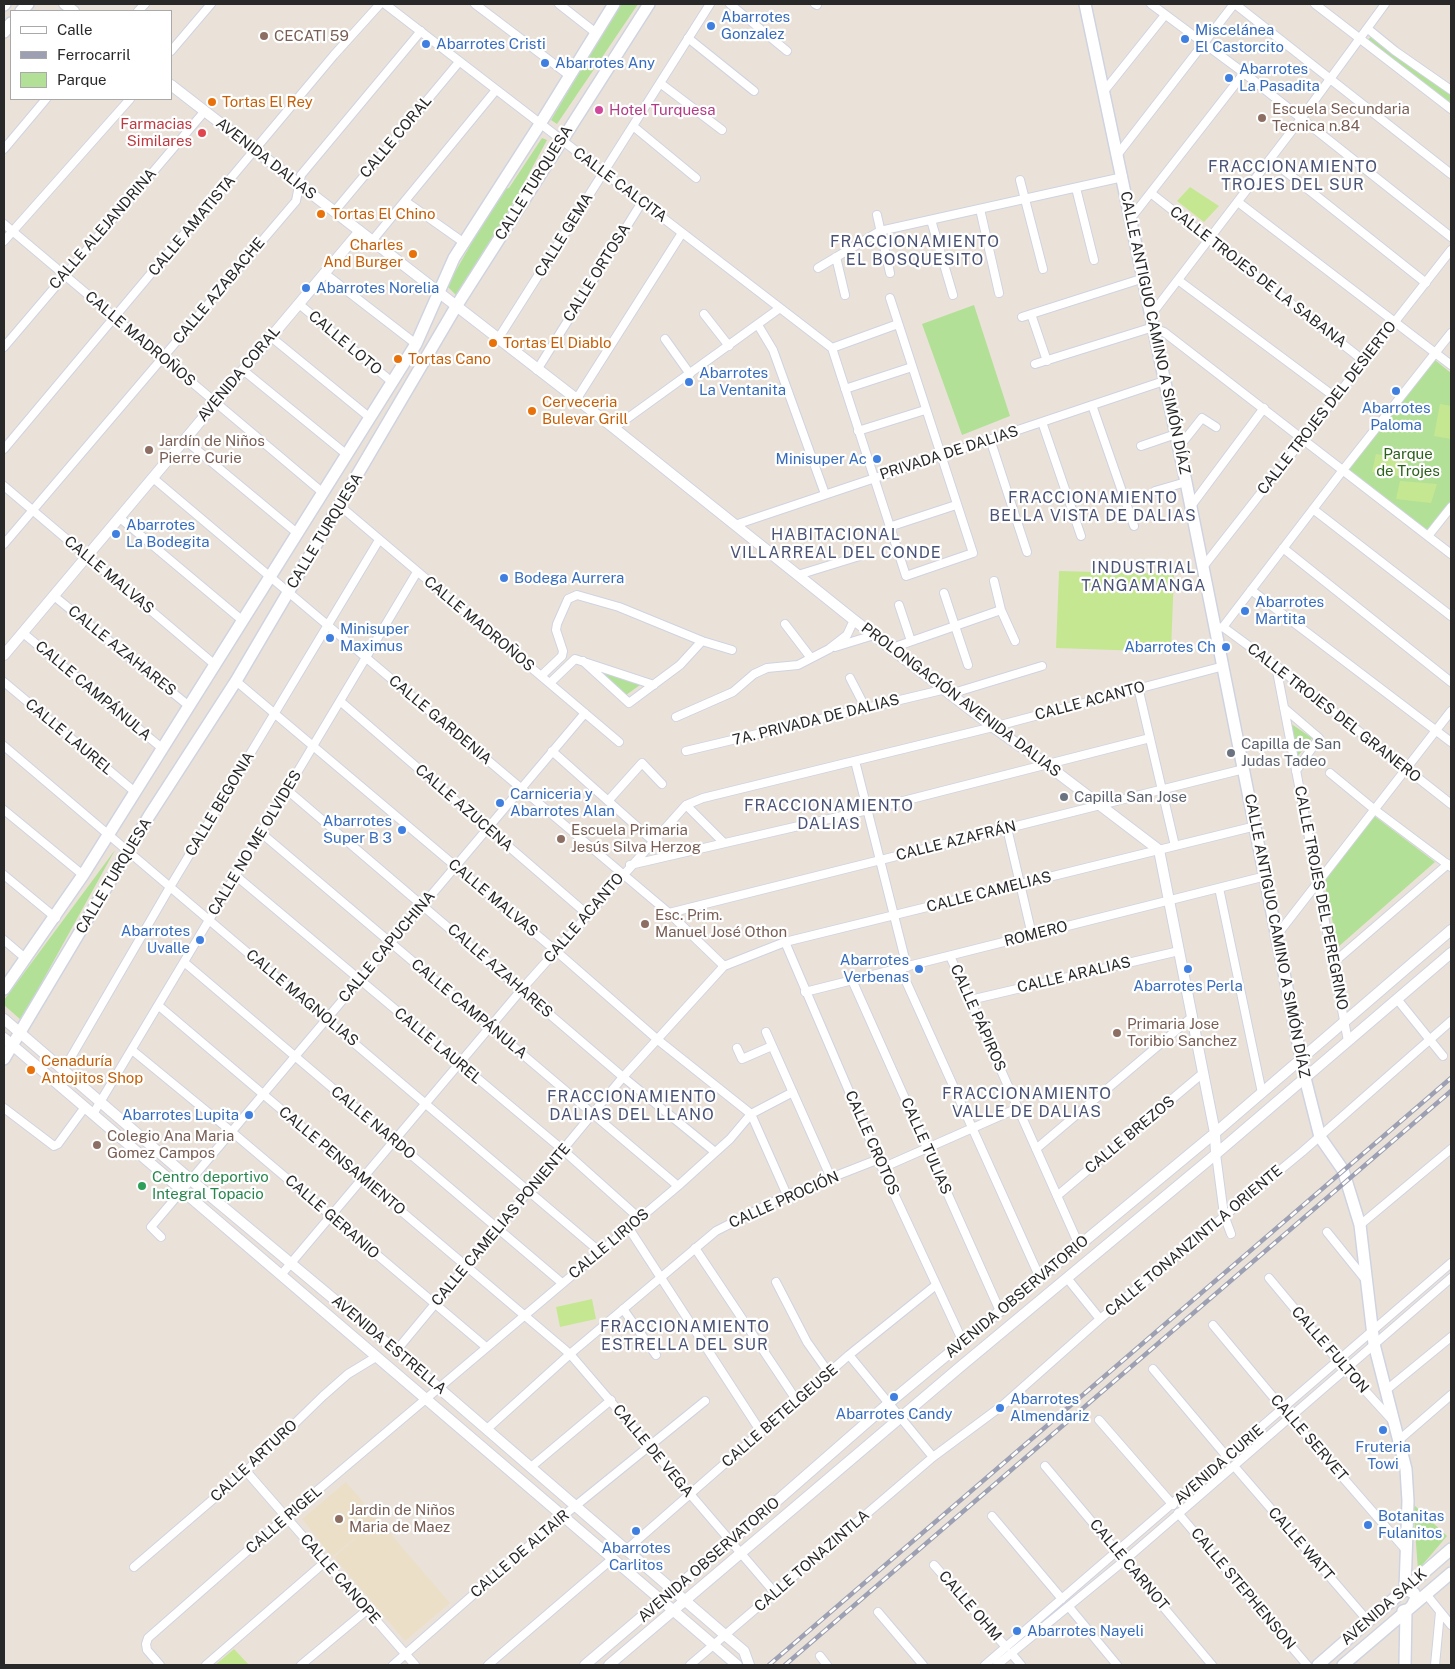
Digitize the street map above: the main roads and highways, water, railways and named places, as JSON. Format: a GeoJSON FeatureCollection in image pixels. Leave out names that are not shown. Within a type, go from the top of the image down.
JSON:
{"type":"FeatureCollection","features":[{"type":"Feature","properties":{"kind":"main road","name":"CALLE TURQUESA"},"geometry":{"type":"LineString","coordinates":[[4,989],[56,918],[416,344],[438,291],[464,242],[614,4]]}},
{"type":"Feature","properties":{"kind":"main road","name":"CALLE TURQUESA"},"geometry":{"type":"LineString","coordinates":[[4,1059],[8,1042],[20,1033],[128,852],[236,681],[457,306],[649,4]]}},
{"type":"Feature","properties":{"kind":"main road","name":"CALLE ANTIGUO CAMINO A SIMÓN DÍAZ"},"geometry":{"type":"LineString","coordinates":[[1085,4],[1105,90],[1164,381],[1219,628],[1224,666],[1305,1078],[1320,1137],[1343,1170],[1360,1225],[1374,1330],[1374,1344],[1407,1477],[1406,1550],[1401,1593]]}},
{"type":"Feature","properties":{"kind":"main road","name":"AVENIDA SALK"},"geometry":{"type":"LineString","coordinates":[[1318,1665],[1451,1550]]}},
{"type":"Feature","properties":{"kind":"main road","name":"AVENIDA SALK"},"geometry":{"type":"LineString","coordinates":[[1343,1665],[1451,1573]]}},
{"type":"Feature","properties":{"kind":"main road"},"geometry":{"type":"LineString","coordinates":[[1405,1665],[1409,1608],[1416,1598],[1414,1593],[1401,1593],[1394,1601],[1396,1609],[1409,1608]]}},
{"type":"Feature","properties":{"kind":"railway"},"geometry":{"type":"LineString","coordinates":[[769,1665],[1451,1078]]}},
{"type":"Feature","properties":{"kind":"railway"},"geometry":{"type":"LineString","coordinates":[[785,1665],[1451,1091]]}},
{"type":"Feature","properties":{"kind":"place","name":"Abarrotes Gonzalez"},"geometry":{"type":"Point","coordinates":[711,26]}},
{"type":"Feature","properties":{"kind":"place","name":"CECATI 59"},"geometry":{"type":"Point","coordinates":[264,36]}},
{"type":"Feature","properties":{"kind":"place","name":"Miscelánea El Castorcito"},"geometry":{"type":"Point","coordinates":[1185,39]}},
{"type":"Feature","properties":{"kind":"place","name":"Abarrotes Cristi"},"geometry":{"type":"Point","coordinates":[426,44]}},
{"type":"Feature","properties":{"kind":"place","name":"Abarrotes Any"},"geometry":{"type":"Point","coordinates":[545,63]}},
{"type":"Feature","properties":{"kind":"place","name":"Abarrotes La Pasadita"},"geometry":{"type":"Point","coordinates":[1229,78]}},
{"type":"Feature","properties":{"kind":"place","name":"Tortas El Rey"},"geometry":{"type":"Point","coordinates":[212,102]}},
{"type":"Feature","properties":{"kind":"place","name":"Hotel Turquesa"},"geometry":{"type":"Point","coordinates":[599,110]}},
{"type":"Feature","properties":{"kind":"place","name":"Escuela Secundaria Tecnica n.84"},"geometry":{"type":"Point","coordinates":[1262,118]}},
{"type":"Feature","properties":{"kind":"place","name":"Farmacias Similares"},"geometry":{"type":"Point","coordinates":[202,133]}},
{"type":"Feature","properties":{"kind":"place","name":"Tortas El Chino"},"geometry":{"type":"Point","coordinates":[321,214]}},
{"type":"Feature","properties":{"kind":"place","name":"Charles And Burger"},"geometry":{"type":"Point","coordinates":[413,254]}},
{"type":"Feature","properties":{"kind":"place","name":"Abarrotes Norelia"},"geometry":{"type":"Point","coordinates":[306,288]}},
{"type":"Feature","properties":{"kind":"place","name":"Tortas El Diablo"},"geometry":{"type":"Point","coordinates":[493,343]}},
{"type":"Feature","properties":{"kind":"place","name":"Tortas Cano"},"geometry":{"type":"Point","coordinates":[398,359]}},
{"type":"Feature","properties":{"kind":"place","name":"Abarrotes La Ventanita"},"geometry":{"type":"Point","coordinates":[689,382]}},
{"type":"Feature","properties":{"kind":"place","name":"Abarrotes Paloma"},"geometry":{"type":"Point","coordinates":[1396,391]}},
{"type":"Feature","properties":{"kind":"place","name":"Cerveceria Bulevar Grill"},"geometry":{"type":"Point","coordinates":[532,411]}},
{"type":"Feature","properties":{"kind":"place","name":"Jardín de Niños Pierre Curie"},"geometry":{"type":"Point","coordinates":[149,450]}},
{"type":"Feature","properties":{"kind":"place","name":"Minisuper Ac"},"geometry":{"type":"Point","coordinates":[877,459]}},
{"type":"Feature","properties":{"kind":"place","name":"Abarrotes La Bodegita"},"geometry":{"type":"Point","coordinates":[116,534]}},
{"type":"Feature","properties":{"kind":"place","name":"Bodega Aurrera"},"geometry":{"type":"Point","coordinates":[504,578]}},
{"type":"Feature","properties":{"kind":"place","name":"Abarrotes Martita"},"geometry":{"type":"Point","coordinates":[1245,611]}},
{"type":"Feature","properties":{"kind":"place","name":"Minisuper Maximus"},"geometry":{"type":"Point","coordinates":[330,638]}},
{"type":"Feature","properties":{"kind":"place","name":"Abarrotes Ch"},"geometry":{"type":"Point","coordinates":[1226,647]}},
{"type":"Feature","properties":{"kind":"place","name":"Capilla de San Judas Tadeo"},"geometry":{"type":"Point","coordinates":[1231,753]}},
{"type":"Feature","properties":{"kind":"place","name":"Capilla San Jose"},"geometry":{"type":"Point","coordinates":[1064,797]}},
{"type":"Feature","properties":{"kind":"place","name":"Carniceria y Abarrotes Alan"},"geometry":{"type":"Point","coordinates":[500,803]}},
{"type":"Feature","properties":{"kind":"place","name":"Abarrotes Super B 3"},"geometry":{"type":"Point","coordinates":[402,830]}},
{"type":"Feature","properties":{"kind":"place","name":"Escuela Primaria Jesús Silva Herzog"},"geometry":{"type":"Point","coordinates":[561,839]}},
{"type":"Feature","properties":{"kind":"place","name":"Esc. Prim. Manuel José Othon"},"geometry":{"type":"Point","coordinates":[645,924]}},
{"type":"Feature","properties":{"kind":"place","name":"Abarrotes Uvalle"},"geometry":{"type":"Point","coordinates":[200,940]}},
{"type":"Feature","properties":{"kind":"place","name":"Abarrotes Verbenas"},"geometry":{"type":"Point","coordinates":[919,969]}},
{"type":"Feature","properties":{"kind":"place","name":"Abarrotes Perla"},"geometry":{"type":"Point","coordinates":[1188,969]}},
{"type":"Feature","properties":{"kind":"place","name":"Primaria Jose Toribio Sanchez"},"geometry":{"type":"Point","coordinates":[1117,1033]}},
{"type":"Feature","properties":{"kind":"place","name":"Cenaduría Antojitos Shop"},"geometry":{"type":"Point","coordinates":[31,1070]}},
{"type":"Feature","properties":{"kind":"place","name":"Abarrotes Lupita"},"geometry":{"type":"Point","coordinates":[249,1115]}},
{"type":"Feature","properties":{"kind":"place","name":"Colegio Ana Maria Gomez Campos"},"geometry":{"type":"Point","coordinates":[97,1145]}},
{"type":"Feature","properties":{"kind":"place","name":"Centro deportivo Integral Topacio"},"geometry":{"type":"Point","coordinates":[142,1186]}},
{"type":"Feature","properties":{"kind":"place","name":"Abarrotes Candy"},"geometry":{"type":"Point","coordinates":[894,1397]}},
{"type":"Feature","properties":{"kind":"place","name":"Abarrotes Almendariz"},"geometry":{"type":"Point","coordinates":[1000,1408]}},
{"type":"Feature","properties":{"kind":"place","name":"Fruteria Towi"},"geometry":{"type":"Point","coordinates":[1383,1430]}},
{"type":"Feature","properties":{"kind":"place","name":"Jardin de Niños Maria de Maez"},"geometry":{"type":"Point","coordinates":[339,1519]}},
{"type":"Feature","properties":{"kind":"place","name":"Botanitas Fulanitos"},"geometry":{"type":"Point","coordinates":[1368,1525]}},
{"type":"Feature","properties":{"kind":"place","name":"Abarrotes Carlitos"},"geometry":{"type":"Point","coordinates":[636,1531]}},
{"type":"Feature","properties":{"kind":"place","name":"Abarrotes Nayeli"},"geometry":{"type":"Point","coordinates":[1017,1631]}},
{"type":"Feature","properties":{"kind":"district","name":"FRACCIONAMIENTO TROJES DEL SUR"},"geometry":{"type":"Point","coordinates":[1293,176]}},
{"type":"Feature","properties":{"kind":"district","name":"FRACCIONAMIENTO EL BOSQUESITO"},"geometry":{"type":"Point","coordinates":[915,251]}},
{"type":"Feature","properties":{"kind":"district","name":"FRACCIONAMIENTO BELLA VISTA DE DALIAS"},"geometry":{"type":"Point","coordinates":[1093,507]}},
{"type":"Feature","properties":{"kind":"district","name":"HABITACIONAL VILLARREAL DEL CONDE"},"geometry":{"type":"Point","coordinates":[836,544]}},
{"type":"Feature","properties":{"kind":"district","name":"INDUSTRIAL TANGAMANGA"},"geometry":{"type":"Point","coordinates":[1144,577]}},
{"type":"Feature","properties":{"kind":"district","name":"FRACCIONAMIENTO DALIAS"},"geometry":{"type":"Point","coordinates":[829,815]}},
{"type":"Feature","properties":{"kind":"district","name":"FRACCIONAMIENTO VALLE DE DALIAS"},"geometry":{"type":"Point","coordinates":[1027,1103]}},
{"type":"Feature","properties":{"kind":"district","name":"FRACCIONAMIENTO DALIAS DEL LLANO"},"geometry":{"type":"Point","coordinates":[632,1106]}},
{"type":"Feature","properties":{"kind":"district","name":"FRACCIONAMIENTO ESTRELLA DEL SUR"},"geometry":{"type":"Point","coordinates":[685,1336]}},
{"type":"Feature","properties":{"kind":"park label","name":"Parque de Trojes"},"geometry":{"type":"Point","coordinates":[1408,462]}}]}
